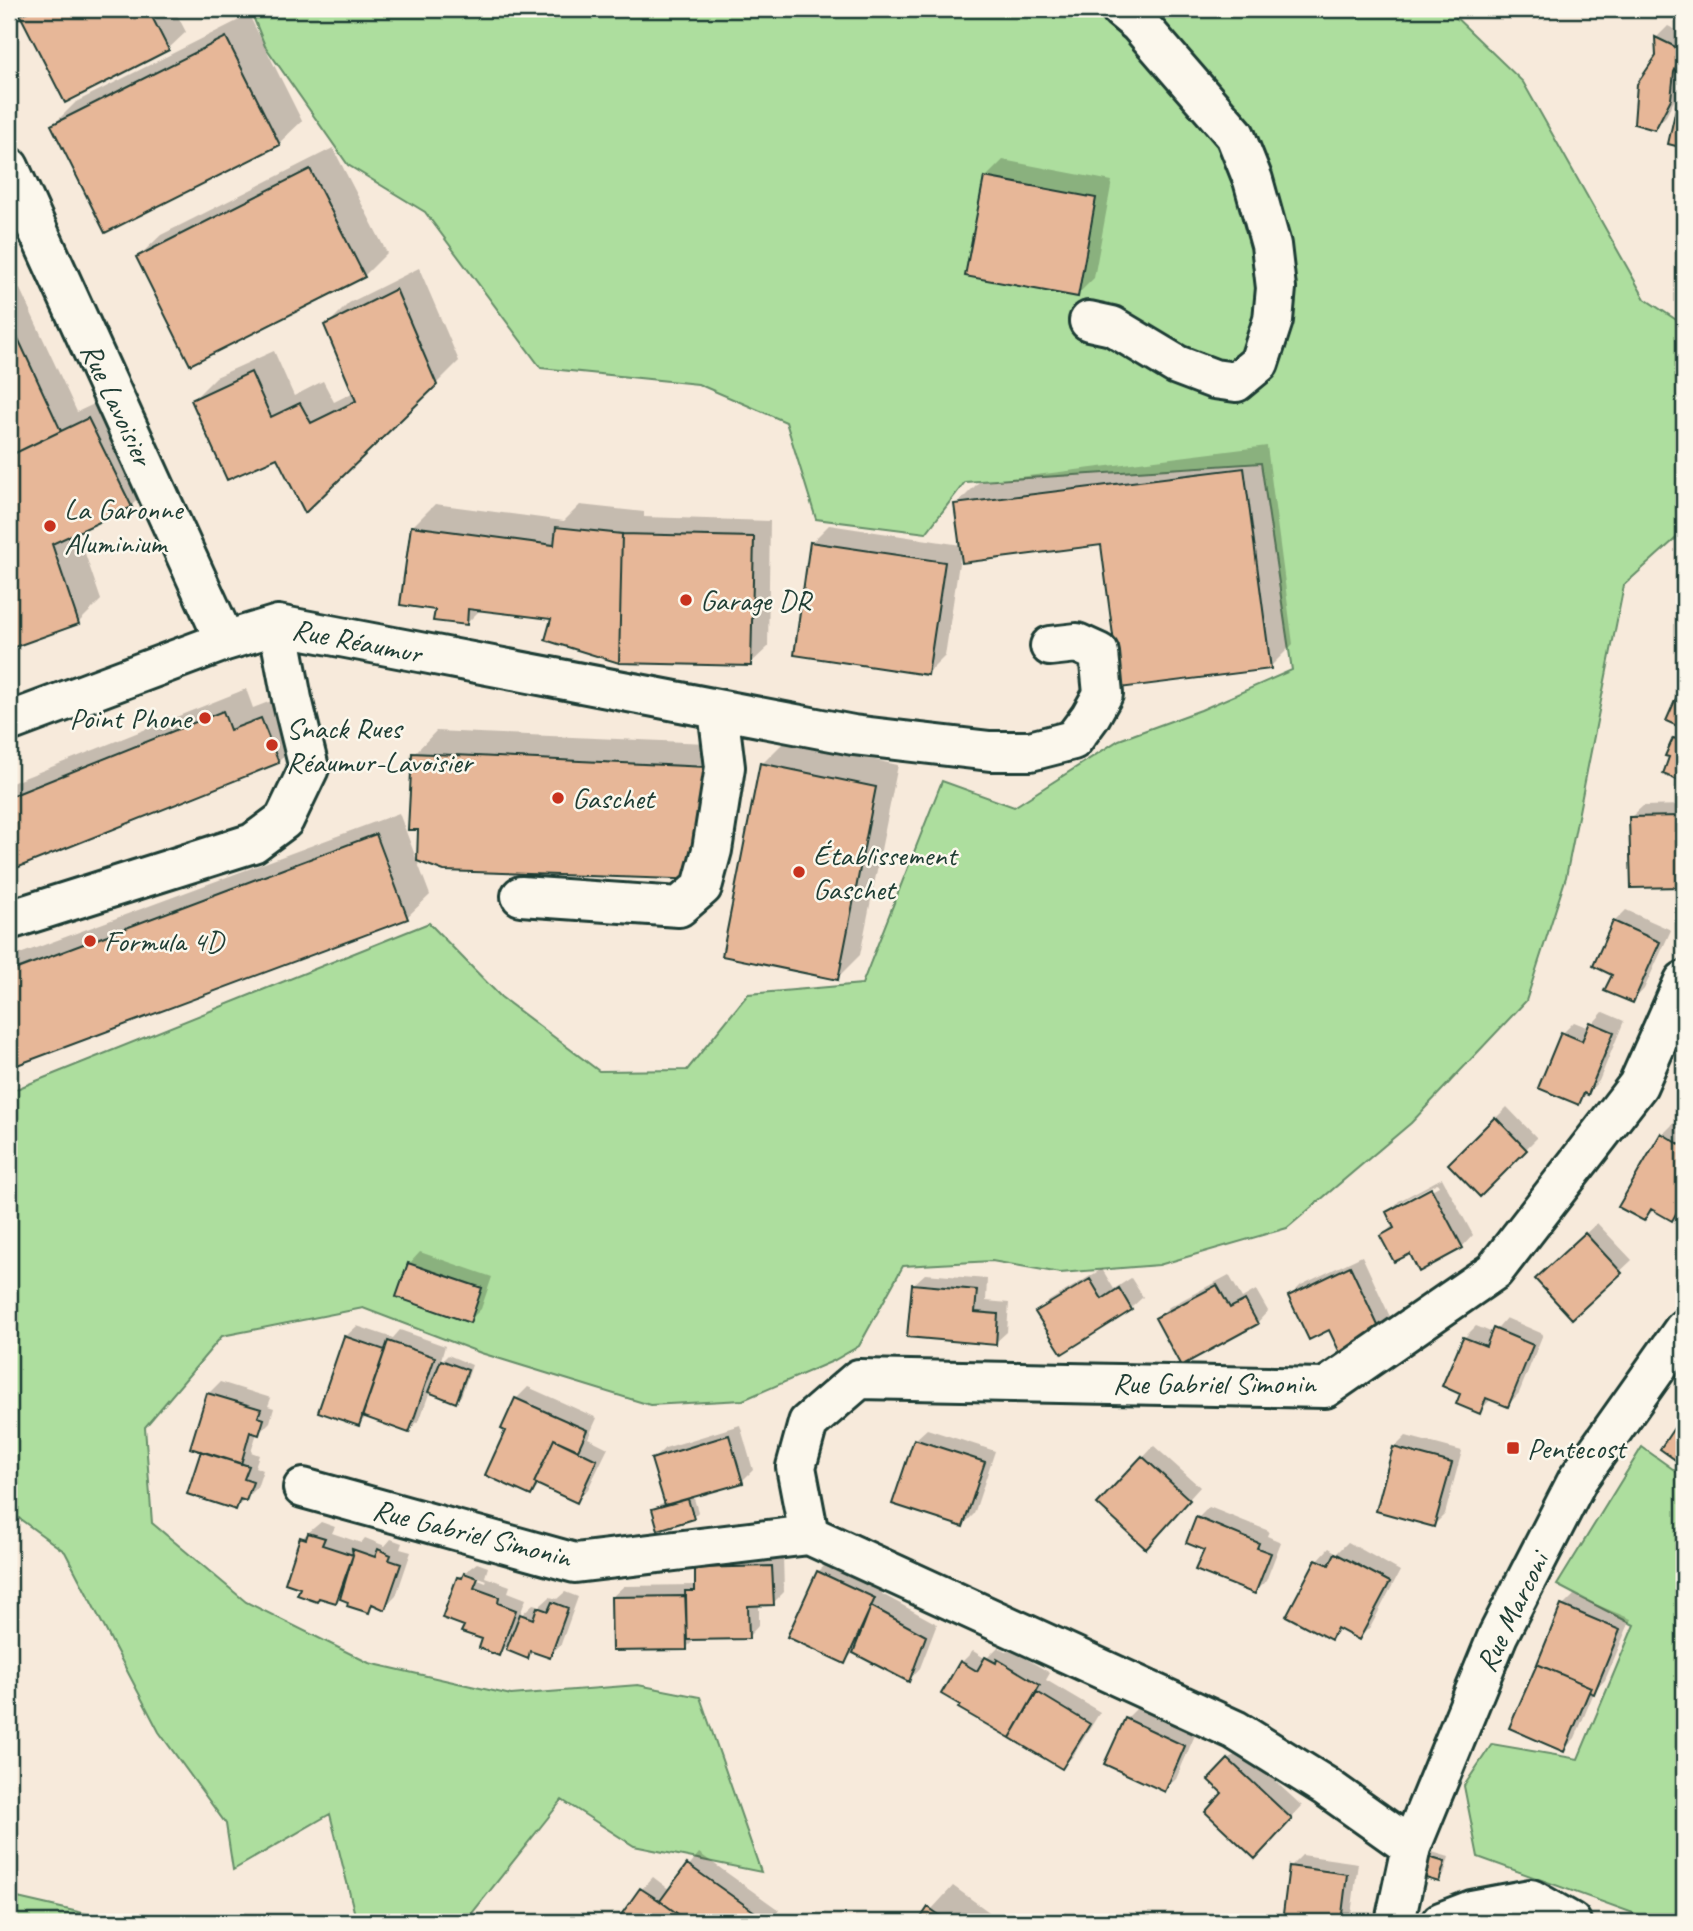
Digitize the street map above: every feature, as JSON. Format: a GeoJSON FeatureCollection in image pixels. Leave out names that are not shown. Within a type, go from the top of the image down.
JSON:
{"type":"FeatureCollection","features":[{"type":"Feature","properties":{"kind":"street"},"geometry":{"type":"LineString","coordinates":[[1089,321],[1112,326],[1177,365],[1214,379],[1236,382],[1259,363],[1273,320],[1276,288],[1271,245],[1253,180],[1235,135],[1139,24],[1121,9]]}},
{"type":"Feature","properties":{"kind":"street","name":"Rue Lavoisier"},"geometry":{"type":"LineString","coordinates":[[12,184],[225,641]]}},
{"type":"Feature","properties":{"kind":"street"},"geometry":{"type":"LineString","coordinates":[[9,920],[253,843],[284,820],[309,768],[278,625]]}},
{"type":"Feature","properties":{"kind":"street","name":"Rue Réaumur"},"geometry":{"type":"LineString","coordinates":[[9,722],[225,641],[278,625],[853,735],[990,751],[1030,751],[1073,740],[1103,694],[1099,653],[1077,643],[1050,646]]}},
{"type":"Feature","properties":{"kind":"street"},"geometry":{"type":"LineString","coordinates":[[522,896],[679,907],[702,887],[712,850],[725,767],[718,710]]}},
{"type":"Feature","properties":{"kind":"street","name":"Rue Gabriel Simonin"},"geometry":{"type":"LineString","coordinates":[[303,1488],[575,1563],[809,1535],[796,1467],[808,1423],[859,1379],[1325,1388],[1494,1270],[1637,1085],[1684,981]]}},
{"type":"Feature","properties":{"kind":"street","name":"Rue Marconi"},"geometry":{"type":"LineString","coordinates":[[1395,1922],[1411,1847],[1498,1635],[1578,1479],[1684,1329]]}},
{"type":"Feature","properties":{"kind":"street"},"geometry":{"type":"LineString","coordinates":[[809,1535],[1235,1730],[1325,1786],[1411,1847]]}},
{"type":"Feature","properties":{"kind":"street"},"geometry":{"type":"LineString","coordinates":[[1441,1922],[1472,1910],[1531,1899],[1571,1922]]}},
{"type":"Feature","properties":{"kind":"green space"},"geometry":{"type":"Polygon","coordinates":[[[250,9],[1447,9],[1523,82],[1645,299],[1684,325],[1684,531],[1624,585],[1566,877],[1526,1001],[1411,1123],[1287,1228],[1159,1265],[1060,1273],[992,1261],[903,1266],[859,1346],[833,1361],[743,1400],[650,1405],[481,1353],[363,1308],[222,1336],[145,1427],[152,1523],[246,1602],[369,1663],[511,1695],[638,1685],[700,1697],[761,1872],[634,1846],[562,1800],[465,1922],[349,1922],[356,1919],[330,1814],[233,1870],[226,1824],[159,1732],[65,1552],[9,1511],[9,1092],[429,923],[501,997],[599,1071],[687,1070],[748,994],[862,984],[942,781],[1014,807],[1119,740],[1201,710],[1292,670],[1261,463],[965,482],[926,533],[816,519],[786,422],[698,384],[541,368],[425,212],[348,165],[265,46],[250,9]]]}},
{"type":"Feature","properties":{"kind":"green space"},"geometry":{"type":"Polygon","coordinates":[[[1642,1447],[1684,1477],[1684,1922],[1658,1922],[1478,1857],[1464,1786],[1492,1744],[1578,1759],[1634,1625],[1557,1585],[1642,1447]]]}},
{"type":"Feature","properties":{"kind":"green space"},"geometry":{"type":"Polygon","coordinates":[[[9,1896],[122,1922],[9,1922],[9,1896]]]}},
{"type":"Feature","properties":{"kind":"building"},"geometry":{"type":"Polygon","coordinates":[[[33,9],[148,9],[169,50],[65,103],[20,15],[33,9]]]}},
{"type":"Feature","properties":{"kind":"building"},"geometry":{"type":"Polygon","coordinates":[[[1681,9],[1684,9],[1684,22],[1676,18],[1681,9]]]}},
{"type":"Feature","properties":{"kind":"building"},"geometry":{"type":"Polygon","coordinates":[[[226,37],[280,145],[105,233],[51,125],[226,37]]]}},
{"type":"Feature","properties":{"kind":"building"},"geometry":{"type":"Polygon","coordinates":[[[1655,37],[1684,51],[1674,72],[1671,99],[1655,130],[1634,124],[1637,84],[1656,56],[1655,37]]]}},
{"type":"Feature","properties":{"kind":"building"},"geometry":{"type":"Polygon","coordinates":[[[1684,73],[1684,148],[1668,144],[1684,73]]]}},
{"type":"Feature","properties":{"kind":"building"},"geometry":{"type":"Polygon","coordinates":[[[310,169],[365,277],[190,365],[136,257],[310,169]]]}},
{"type":"Feature","properties":{"kind":"building"},"geometry":{"type":"Polygon","coordinates":[[[984,177],[1096,198],[1078,297],[965,276],[984,177]]]}},
{"type":"Feature","properties":{"kind":"building"},"geometry":{"type":"Polygon","coordinates":[[[396,289],[437,385],[305,513],[277,458],[227,480],[191,400],[251,372],[271,417],[300,403],[311,423],[356,401],[324,325],[396,289]]]}},
{"type":"Feature","properties":{"kind":"building"},"geometry":{"type":"Polygon","coordinates":[[[9,319],[61,431],[9,456],[9,319]]]}},
{"type":"Feature","properties":{"kind":"building","name":"La Garonne Aluminium"},"geometry":{"type":"Polygon","coordinates":[[[88,418],[132,507],[52,544],[79,624],[9,649],[9,456],[88,418]]]}},
{"type":"Feature","properties":{"kind":"building"},"geometry":{"type":"Polygon","coordinates":[[[1244,468],[1271,669],[1120,688],[1101,545],[962,563],[954,504],[1244,468]]]}},
{"type":"Feature","properties":{"kind":"building"},"geometry":{"type":"Polygon","coordinates":[[[411,526],[554,545],[556,527],[622,534],[619,663],[545,640],[551,619],[468,609],[467,625],[433,621],[435,610],[400,605],[411,526]]]}},
{"type":"Feature","properties":{"kind":"building","name":"Garage DR"},"geometry":{"type":"Polygon","coordinates":[[[622,534],[754,537],[751,666],[619,663],[622,534]]]}},
{"type":"Feature","properties":{"kind":"building"},"geometry":{"type":"Polygon","coordinates":[[[810,542],[945,562],[928,675],[794,655],[810,542]]]}},
{"type":"Feature","properties":{"kind":"building"},"geometry":{"type":"Polygon","coordinates":[[[1684,680],[1684,783],[1663,774],[1669,757],[1665,756],[1673,738],[1677,739],[1682,728],[1666,721],[1684,680]]]}},
{"type":"Feature","properties":{"kind":"building"},"geometry":{"type":"Polygon","coordinates":[[[223,711],[230,730],[261,718],[279,763],[9,871],[9,797],[223,711]]]}},
{"type":"Feature","properties":{"kind":"building","name":"Gaschet"},"geometry":{"type":"Polygon","coordinates":[[[412,753],[707,767],[704,880],[444,871],[417,861],[418,830],[408,830],[412,753]]]}},
{"type":"Feature","properties":{"kind":"building","name":"Établissement Gaschet"},"geometry":{"type":"Polygon","coordinates":[[[760,763],[876,787],[838,980],[722,956],[760,763]]]}},
{"type":"Feature","properties":{"kind":"building"},"geometry":{"type":"Polygon","coordinates":[[[1681,816],[1683,887],[1631,888],[1629,817],[1681,816]]]}},
{"type":"Feature","properties":{"kind":"building"},"geometry":{"type":"Polygon","coordinates":[[[376,834],[408,919],[9,1068],[9,972],[376,834]]]}},
{"type":"Feature","properties":{"kind":"building"},"geometry":{"type":"Polygon","coordinates":[[[1613,921],[1660,942],[1633,1003],[1604,991],[1612,975],[1593,966],[1613,921]]]}},
{"type":"Feature","properties":{"kind":"building"},"geometry":{"type":"Polygon","coordinates":[[[1590,1022],[1614,1032],[1588,1095],[1584,1093],[1579,1105],[1538,1088],[1561,1032],[1582,1041],[1590,1022]]]}},
{"type":"Feature","properties":{"kind":"building"},"geometry":{"type":"Polygon","coordinates":[[[1495,1117],[1527,1150],[1480,1197],[1448,1164],[1495,1117]]]}},
{"type":"Feature","properties":{"kind":"building"},"geometry":{"type":"Polygon","coordinates":[[[1661,1133],[1684,1147],[1684,1199],[1672,1221],[1651,1209],[1644,1221],[1618,1207],[1661,1133]]]}},
{"type":"Feature","properties":{"kind":"building"},"geometry":{"type":"Polygon","coordinates":[[[1431,1188],[1463,1248],[1419,1272],[1410,1254],[1394,1262],[1380,1236],[1394,1228],[1386,1212],[1431,1188]]]}},
{"type":"Feature","properties":{"kind":"building"},"geometry":{"type":"Polygon","coordinates":[[[1585,1233],[1622,1273],[1572,1319],[1535,1279],[1585,1233]]]}},
{"type":"Feature","properties":{"kind":"building"},"geometry":{"type":"Polygon","coordinates":[[[408,1263],[482,1288],[470,1323],[396,1297],[408,1263]]]}},
{"type":"Feature","properties":{"kind":"building"},"geometry":{"type":"Polygon","coordinates":[[[1350,1266],[1382,1334],[1340,1353],[1329,1330],[1309,1340],[1288,1296],[1350,1266]]]}},
{"type":"Feature","properties":{"kind":"building"},"geometry":{"type":"Polygon","coordinates":[[[1090,1279],[1102,1299],[1119,1288],[1132,1310],[1062,1354],[1035,1312],[1090,1279]]]}},
{"type":"Feature","properties":{"kind":"building"},"geometry":{"type":"Polygon","coordinates":[[[912,1284],[977,1290],[975,1312],[998,1314],[996,1345],[907,1337],[912,1284]]]}},
{"type":"Feature","properties":{"kind":"building"},"geometry":{"type":"Polygon","coordinates":[[[1217,1285],[1230,1308],[1245,1300],[1258,1324],[1181,1366],[1155,1318],[1217,1285]]]}},
{"type":"Feature","properties":{"kind":"building"},"geometry":{"type":"Polygon","coordinates":[[[1493,1328],[1533,1345],[1508,1407],[1486,1398],[1480,1414],[1456,1404],[1460,1394],[1442,1386],[1463,1337],[1486,1346],[1493,1328]]]}},
{"type":"Feature","properties":{"kind":"building"},"geometry":{"type":"Polygon","coordinates":[[[344,1336],[385,1350],[359,1426],[318,1412],[344,1336]]]}},
{"type":"Feature","properties":{"kind":"building"},"geometry":{"type":"Polygon","coordinates":[[[388,1341],[435,1357],[409,1433],[362,1416],[388,1341]]]}},
{"type":"Feature","properties":{"kind":"building"},"geometry":{"type":"Polygon","coordinates":[[[441,1360],[468,1370],[456,1403],[428,1392],[441,1360]]]}},
{"type":"Feature","properties":{"kind":"building"},"geometry":{"type":"Polygon","coordinates":[[[207,1393],[261,1409],[258,1417],[264,1419],[259,1435],[250,1432],[241,1464],[190,1448],[207,1393]]]}},
{"type":"Feature","properties":{"kind":"building"},"geometry":{"type":"Polygon","coordinates":[[[515,1398],[587,1430],[578,1450],[554,1439],[531,1496],[485,1475],[505,1431],[501,1429],[515,1398]]]}},
{"type":"Feature","properties":{"kind":"building"},"geometry":{"type":"Polygon","coordinates":[[[1684,1413],[1684,1466],[1660,1449],[1684,1413]]]}},
{"type":"Feature","properties":{"kind":"building"},"geometry":{"type":"Polygon","coordinates":[[[729,1435],[743,1483],[665,1505],[651,1459],[729,1435]]]}},
{"type":"Feature","properties":{"kind":"building"},"geometry":{"type":"Polygon","coordinates":[[[554,1439],[597,1460],[577,1503],[534,1483],[554,1439]]]}},
{"type":"Feature","properties":{"kind":"building"},"geometry":{"type":"Polygon","coordinates":[[[914,1439],[985,1462],[963,1527],[892,1504],[914,1439]]]}},
{"type":"Feature","properties":{"kind":"building"},"geometry":{"type":"Polygon","coordinates":[[[1393,1447],[1452,1463],[1434,1527],[1376,1511],[1393,1447]]]}},
{"type":"Feature","properties":{"kind":"building"},"geometry":{"type":"Polygon","coordinates":[[[201,1451],[249,1466],[244,1479],[253,1482],[246,1501],[240,1499],[236,1510],[187,1494],[201,1451]]]}},
{"type":"Feature","properties":{"kind":"building"},"geometry":{"type":"Polygon","coordinates":[[[1142,1456],[1190,1500],[1146,1549],[1097,1504],[1142,1456]]]}},
{"type":"Feature","properties":{"kind":"building"},"geometry":{"type":"Polygon","coordinates":[[[688,1499],[694,1519],[658,1530],[652,1509],[688,1499]]]}},
{"type":"Feature","properties":{"kind":"building"},"geometry":{"type":"Polygon","coordinates":[[[1196,1517],[1259,1543],[1257,1548],[1271,1553],[1255,1594],[1195,1570],[1204,1550],[1186,1543],[1196,1517]]]}},
{"type":"Feature","properties":{"kind":"building"},"geometry":{"type":"Polygon","coordinates":[[[308,1533],[325,1538],[322,1545],[353,1555],[336,1603],[319,1598],[317,1602],[297,1595],[300,1588],[285,1583],[300,1537],[306,1539],[308,1533]]]}},
{"type":"Feature","properties":{"kind":"building"},"geometry":{"type":"Polygon","coordinates":[[[352,1549],[375,1557],[378,1549],[391,1555],[389,1560],[401,1564],[385,1610],[372,1604],[369,1613],[347,1606],[348,1602],[340,1599],[353,1555],[352,1549]]]}},
{"type":"Feature","properties":{"kind":"building"},"geometry":{"type":"Polygon","coordinates":[[[1335,1553],[1390,1582],[1359,1640],[1337,1628],[1331,1640],[1286,1616],[1316,1559],[1329,1565],[1335,1553]]]}},
{"type":"Feature","properties":{"kind":"building"},"geometry":{"type":"Polygon","coordinates":[[[772,1566],[774,1605],[748,1606],[749,1639],[687,1640],[685,1591],[695,1591],[695,1568],[772,1566]]]}},
{"type":"Feature","properties":{"kind":"building"},"geometry":{"type":"Polygon","coordinates":[[[817,1571],[875,1598],[845,1664],[787,1637],[817,1571]]]}},
{"type":"Feature","properties":{"kind":"building"},"geometry":{"type":"Polygon","coordinates":[[[464,1573],[478,1578],[474,1588],[499,1597],[498,1603],[516,1610],[499,1656],[479,1648],[482,1639],[461,1632],[464,1626],[442,1618],[457,1577],[462,1578],[464,1573]]]}},
{"type":"Feature","properties":{"kind":"building"},"geometry":{"type":"Polygon","coordinates":[[[686,1596],[687,1650],[612,1651],[611,1597],[686,1596]]]}},
{"type":"Feature","properties":{"kind":"building"},"geometry":{"type":"Polygon","coordinates":[[[552,1602],[568,1608],[550,1658],[530,1651],[528,1659],[506,1650],[520,1614],[533,1619],[537,1607],[548,1611],[552,1602]]]}},
{"type":"Feature","properties":{"kind":"building"},"geometry":{"type":"Polygon","coordinates":[[[1561,1605],[1620,1630],[1594,1694],[1589,1692],[1591,1687],[1537,1664],[1561,1605]]]}},
{"type":"Feature","properties":{"kind":"building"},"geometry":{"type":"Polygon","coordinates":[[[871,1606],[926,1636],[909,1682],[853,1653],[871,1606]]]}},
{"type":"Feature","properties":{"kind":"building"},"geometry":{"type":"Polygon","coordinates":[[[985,1657],[996,1663],[997,1659],[1040,1685],[1010,1738],[958,1708],[960,1705],[941,1694],[960,1661],[977,1671],[985,1657]]]}},
{"type":"Feature","properties":{"kind":"building"},"geometry":{"type":"Polygon","coordinates":[[[1537,1664],[1591,1687],[1564,1752],[1509,1728],[1537,1664]]]}},
{"type":"Feature","properties":{"kind":"building"},"geometry":{"type":"Polygon","coordinates":[[[1037,1692],[1090,1724],[1062,1769],[1010,1738],[1037,1692]]]}},
{"type":"Feature","properties":{"kind":"building"},"geometry":{"type":"Polygon","coordinates":[[[1125,1718],[1185,1746],[1165,1792],[1104,1764],[1125,1718]]]}},
{"type":"Feature","properties":{"kind":"building"},"geometry":{"type":"Polygon","coordinates":[[[1228,1759],[1292,1819],[1255,1859],[1205,1812],[1222,1793],[1208,1780],[1228,1759]]]}},
{"type":"Feature","properties":{"kind":"building"},"geometry":{"type":"Polygon","coordinates":[[[1425,1856],[1445,1862],[1439,1882],[1419,1876],[1425,1856]]]}},
{"type":"Feature","properties":{"kind":"building"},"geometry":{"type":"Polygon","coordinates":[[[687,1864],[769,1922],[689,1922],[660,1901],[687,1864]]]}},
{"type":"Feature","properties":{"kind":"building"},"geometry":{"type":"Polygon","coordinates":[[[1289,1866],[1347,1874],[1341,1922],[1282,1922],[1289,1866]]]}},
{"type":"Feature","properties":{"kind":"building"},"geometry":{"type":"Polygon","coordinates":[[[640,1888],[660,1901],[689,1922],[616,1922],[640,1888]]]}},
{"type":"Feature","properties":{"kind":"building"},"geometry":{"type":"Polygon","coordinates":[[[928,1907],[949,1922],[918,1922],[928,1907]]]}},
{"type":"Feature","properties":{"kind":"place","name":"La Garonne Aluminium"},"geometry":{"type":"Point","coordinates":[50,526]}},
{"type":"Feature","properties":{"kind":"place","name":"Garage DR"},"geometry":{"type":"Point","coordinates":[686,600]}},
{"type":"Feature","properties":{"kind":"place","name":"Point Phone"},"geometry":{"type":"Point","coordinates":[205,718]}},
{"type":"Feature","properties":{"kind":"place","name":"Snack Rues Réaumur-Lavoisier"},"geometry":{"type":"Point","coordinates":[272,745]}},
{"type":"Feature","properties":{"kind":"place","name":"Gaschet"},"geometry":{"type":"Point","coordinates":[558,798]}},
{"type":"Feature","properties":{"kind":"place","name":"Établissement Gaschet"},"geometry":{"type":"Point","coordinates":[799,872]}},
{"type":"Feature","properties":{"kind":"place","name":"Formula 4D"},"geometry":{"type":"Point","coordinates":[90,941]}},
{"type":"Feature","properties":{"kind":"place","name":"Pentecost"},"geometry":{"type":"Point","coordinates":[1513,1448]}}]}
